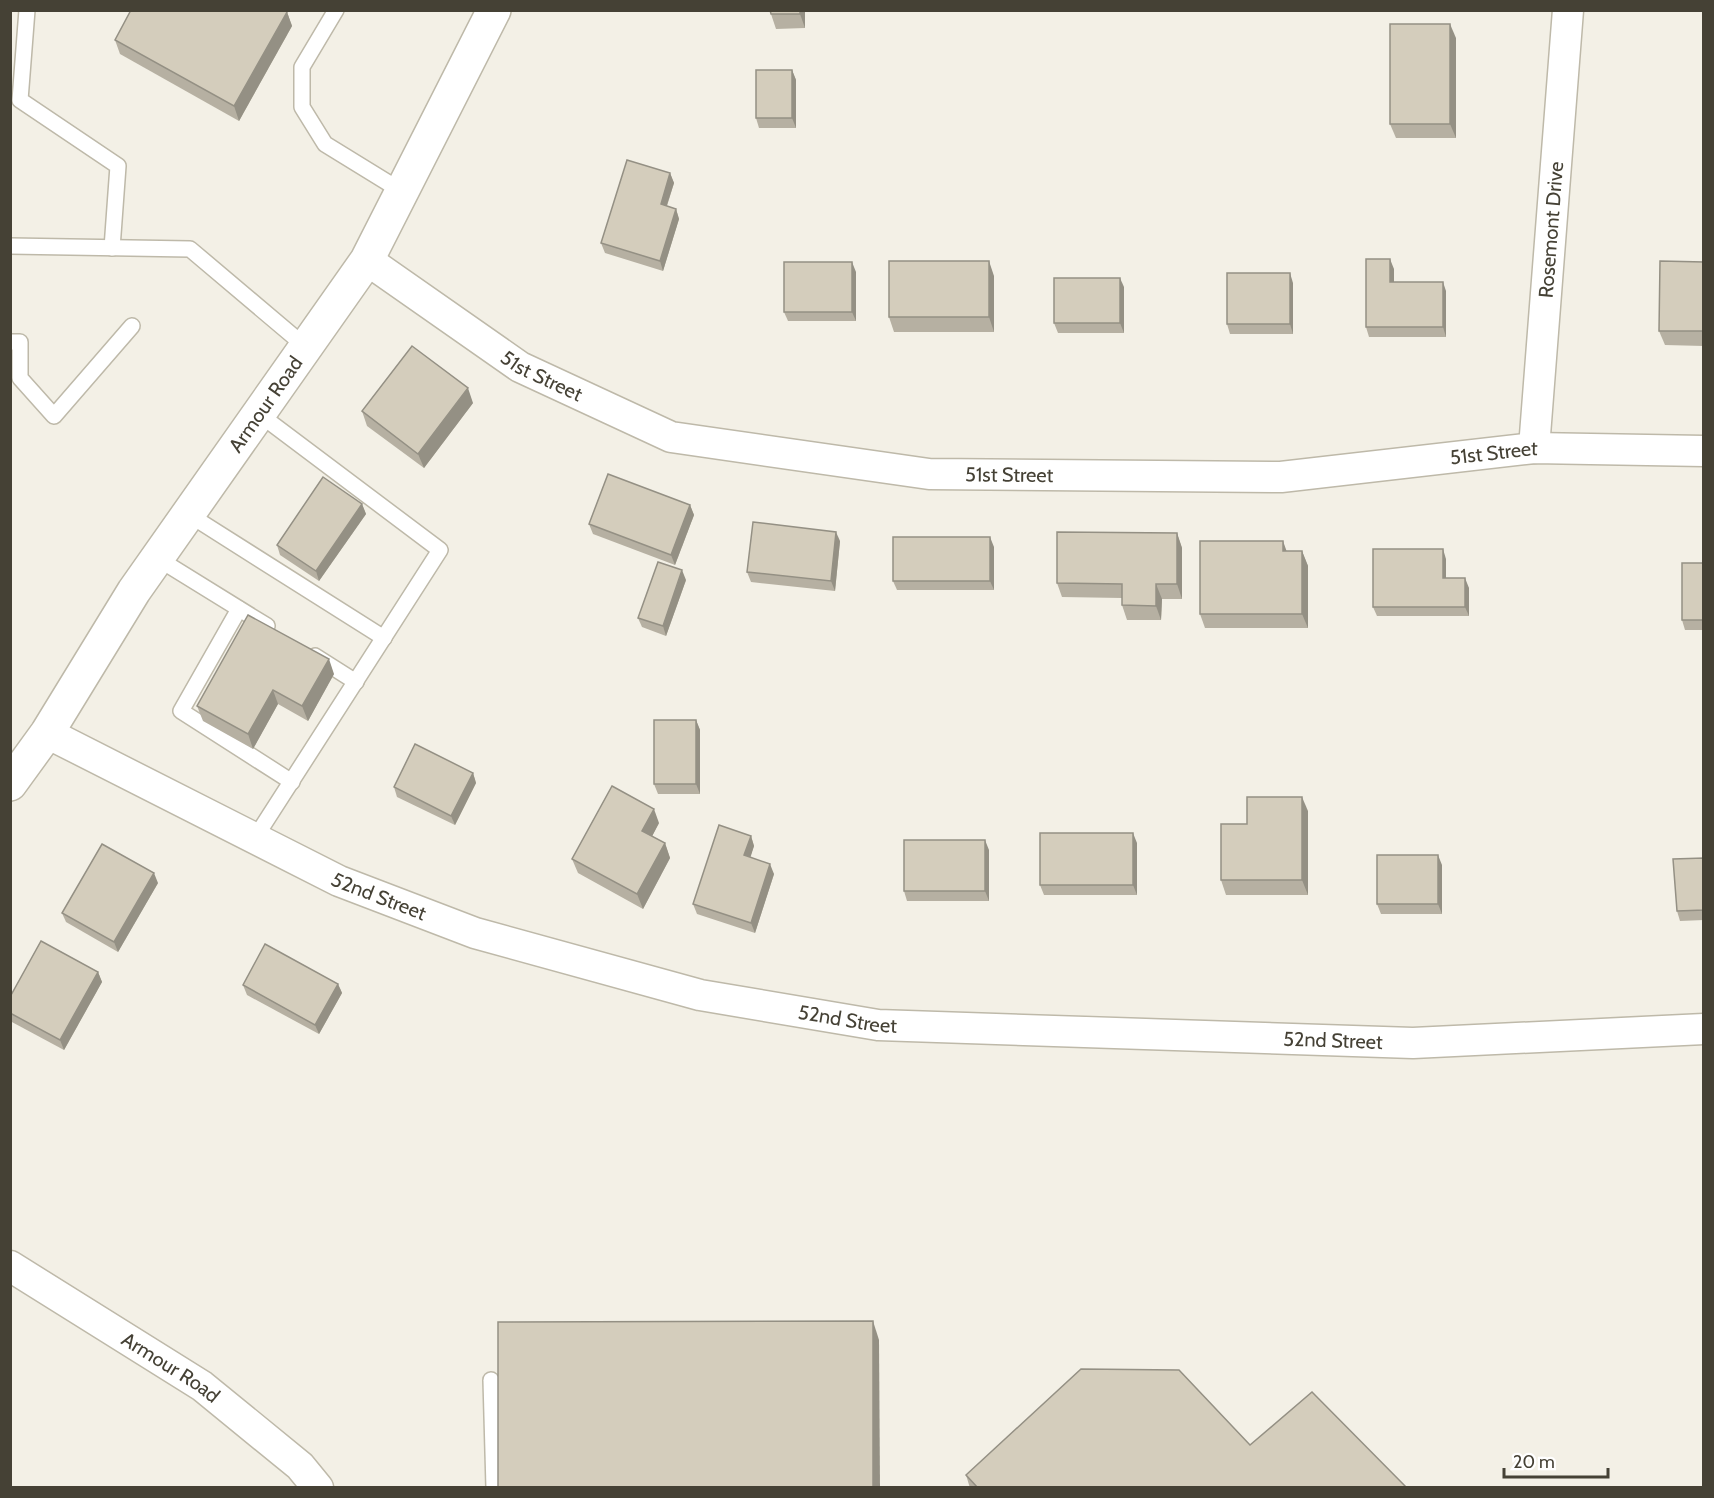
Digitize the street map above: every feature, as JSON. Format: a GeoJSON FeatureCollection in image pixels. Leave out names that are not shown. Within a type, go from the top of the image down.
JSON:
{"type":"FeatureCollection","features":[{"type":"Feature","properties":{"kind":"street","name":"Armour Road"},"geometry":{"type":"LineString","coordinates":[[10,784],[47,733],[134,591],[367,260],[494,10]]}},
{"type":"Feature","properties":{"kind":"street","name":"Rosemont Drive"},"geometry":{"type":"LineString","coordinates":[[1534,448],[1568,10]]}},
{"type":"Feature","properties":{"kind":"street","name":"51st Street"},"geometry":{"type":"LineString","coordinates":[[367,260],[520,367],[671,438],[929,474],[1281,477],[1534,448],[1704,451]]}},
{"type":"Feature","properties":{"kind":"street","name":"52nd Street"},"geometry":{"type":"LineString","coordinates":[[47,733],[339,881],[476,933],[700,995],[878,1025],[1413,1043],[1704,1029]]}},
{"type":"Feature","properties":{"kind":"street","name":"Armour Road"},"geometry":{"type":"LineString","coordinates":[[10,1266],[202,1386],[300,1466],[318,1488]]}},
{"type":"Feature","properties":{"kind":"lane"},"geometry":{"type":"LineString","coordinates":[[27,10],[20,100],[118,166],[112,248]]}},
{"type":"Feature","properties":{"kind":"lane"},"geometry":{"type":"LineString","coordinates":[[336,10],[302,68],[302,107],[325,144],[403,192]]}},
{"type":"Feature","properties":{"kind":"lane"},"geometry":{"type":"LineString","coordinates":[[10,246],[190,249],[306,347]]}},
{"type":"Feature","properties":{"kind":"lane"},"geometry":{"type":"LineString","coordinates":[[10,342],[20,342],[15,379],[54,416],[132,326]]}},
{"type":"Feature","properties":{"kind":"lane"},"geometry":{"type":"LineString","coordinates":[[255,838],[440,550],[259,414]]}},
{"type":"Feature","properties":{"kind":"lane"},"geometry":{"type":"LineString","coordinates":[[188,514],[384,638]]}},
{"type":"Feature","properties":{"kind":"lane"},"geometry":{"type":"LineString","coordinates":[[157,558],[278,633]]}},
{"type":"Feature","properties":{"kind":"lane"},"geometry":{"type":"LineString","coordinates":[[239,609],[180,711],[292,782]]}},
{"type":"Feature","properties":{"kind":"lane"},"geometry":{"type":"LineString","coordinates":[[297,645],[356,682]]}},
{"type":"Feature","properties":{"kind":"lane"},"geometry":{"type":"LineString","coordinates":[[491,1380],[494,1488]]}},
{"type":"Feature","properties":{"kind":"building"},"geometry":{"type":"Polygon","coordinates":[[[131,10],[284,10],[287,12],[234,106],[115,40],[131,10]]]}},
{"type":"Feature","properties":{"kind":"building"},"geometry":{"type":"Polygon","coordinates":[[[770,10],[800,10],[800,14],[771,14],[770,10]]]}},
{"type":"Feature","properties":{"kind":"building"},"geometry":{"type":"Polygon","coordinates":[[[1390,24],[1450,24],[1450,124],[1390,124],[1390,24]]]}},
{"type":"Feature","properties":{"kind":"building"},"geometry":{"type":"Polygon","coordinates":[[[756,70],[792,70],[792,118],[756,118],[756,70]]]}},
{"type":"Feature","properties":{"kind":"building"},"geometry":{"type":"Polygon","coordinates":[[[627,160],[670,173],[661,204],[676,209],[660,261],[601,243],[627,160]]]}},
{"type":"Feature","properties":{"kind":"building"},"geometry":{"type":"Polygon","coordinates":[[[1366,259],[1390,259],[1390,282],[1443,282],[1443,327],[1366,327],[1366,259]]]}},
{"type":"Feature","properties":{"kind":"building"},"geometry":{"type":"Polygon","coordinates":[[[889,261],[989,261],[989,317],[889,317],[889,261]]]}},
{"type":"Feature","properties":{"kind":"building"},"geometry":{"type":"Polygon","coordinates":[[[1660,261],[1704,262],[1704,331],[1659,331],[1660,261]]]}},
{"type":"Feature","properties":{"kind":"building"},"geometry":{"type":"Polygon","coordinates":[[[784,262],[852,262],[852,312],[784,312],[784,262]]]}},
{"type":"Feature","properties":{"kind":"building"},"geometry":{"type":"Polygon","coordinates":[[[1227,273],[1290,273],[1290,324],[1227,324],[1227,273]]]}},
{"type":"Feature","properties":{"kind":"building"},"geometry":{"type":"Polygon","coordinates":[[[1054,278],[1120,278],[1120,323],[1054,323],[1054,278]]]}},
{"type":"Feature","properties":{"kind":"building"},"geometry":{"type":"Polygon","coordinates":[[[412,346],[468,388],[418,454],[362,411],[412,346]]]}},
{"type":"Feature","properties":{"kind":"building"},"geometry":{"type":"Polygon","coordinates":[[[608,474],[690,505],[671,555],[589,524],[608,474]]]}},
{"type":"Feature","properties":{"kind":"building"},"geometry":{"type":"Polygon","coordinates":[[[323,477],[362,504],[316,571],[277,545],[323,477]]]}},
{"type":"Feature","properties":{"kind":"building"},"geometry":{"type":"Polygon","coordinates":[[[753,522],[836,532],[831,581],[747,572],[753,522]]]}},
{"type":"Feature","properties":{"kind":"building"},"geometry":{"type":"Polygon","coordinates":[[[1057,532],[1177,533],[1177,584],[1156,584],[1156,606],[1122,605],[1122,584],[1057,583],[1057,532]]]}},
{"type":"Feature","properties":{"kind":"building"},"geometry":{"type":"Polygon","coordinates":[[[893,537],[990,537],[990,581],[893,581],[893,537]]]}},
{"type":"Feature","properties":{"kind":"building"},"geometry":{"type":"Polygon","coordinates":[[[1200,541],[1283,541],[1283,551],[1302,551],[1302,614],[1200,614],[1200,541]]]}},
{"type":"Feature","properties":{"kind":"building"},"geometry":{"type":"Polygon","coordinates":[[[1373,549],[1443,549],[1443,578],[1465,578],[1465,607],[1373,607],[1373,549]]]}},
{"type":"Feature","properties":{"kind":"building"},"geometry":{"type":"Polygon","coordinates":[[[658,562],[682,570],[663,626],[638,618],[658,562]]]}},
{"type":"Feature","properties":{"kind":"building"},"geometry":{"type":"Polygon","coordinates":[[[1682,563],[1704,563],[1704,620],[1682,620],[1682,563]]]}},
{"type":"Feature","properties":{"kind":"building"},"geometry":{"type":"Polygon","coordinates":[[[248,615],[329,659],[302,706],[273,690],[248,734],[197,706],[248,615]]]}},
{"type":"Feature","properties":{"kind":"building"},"geometry":{"type":"Polygon","coordinates":[[[654,720],[696,720],[696,784],[654,784],[654,720]]]}},
{"type":"Feature","properties":{"kind":"building"},"geometry":{"type":"Polygon","coordinates":[[[415,744],[473,773],[451,816],[394,787],[415,744]]]}},
{"type":"Feature","properties":{"kind":"building"},"geometry":{"type":"Polygon","coordinates":[[[612,786],[654,809],[642,831],[665,843],[637,894],[572,859],[612,786]]]}},
{"type":"Feature","properties":{"kind":"building"},"geometry":{"type":"Polygon","coordinates":[[[1247,797],[1302,797],[1302,880],[1221,880],[1221,824],[1247,824],[1247,797]]]}},
{"type":"Feature","properties":{"kind":"building"},"geometry":{"type":"Polygon","coordinates":[[[719,825],[751,836],[744,855],[770,864],[751,923],[693,904],[719,825]]]}},
{"type":"Feature","properties":{"kind":"building"},"geometry":{"type":"Polygon","coordinates":[[[1040,833],[1133,833],[1133,885],[1040,885],[1040,833]]]}},
{"type":"Feature","properties":{"kind":"building"},"geometry":{"type":"Polygon","coordinates":[[[904,840],[985,840],[985,891],[904,891],[904,840]]]}},
{"type":"Feature","properties":{"kind":"building"},"geometry":{"type":"Polygon","coordinates":[[[102,844],[154,873],[114,942],[62,913],[102,844]]]}},
{"type":"Feature","properties":{"kind":"building"},"geometry":{"type":"Polygon","coordinates":[[[1377,855],[1438,855],[1438,904],[1377,904],[1377,855]]]}},
{"type":"Feature","properties":{"kind":"building"},"geometry":{"type":"Polygon","coordinates":[[[1704,858],[1704,910],[1677,911],[1673,859],[1704,858]]]}},
{"type":"Feature","properties":{"kind":"building"},"geometry":{"type":"Polygon","coordinates":[[[41,941],[98,972],[60,1040],[10,1013],[10,997],[41,941]]]}},
{"type":"Feature","properties":{"kind":"building"},"geometry":{"type":"Polygon","coordinates":[[[265,944],[338,984],[315,1025],[243,985],[265,944]]]}},
{"type":"Feature","properties":{"kind":"building"},"geometry":{"type":"Polygon","coordinates":[[[873,1321],[873,1488],[498,1488],[498,1322],[873,1321]]]}},
{"type":"Feature","properties":{"kind":"building"},"geometry":{"type":"Polygon","coordinates":[[[1081,1369],[1179,1370],[1250,1445],[1312,1392],[1407,1488],[978,1488],[966,1475],[1081,1369]]]}}]}
